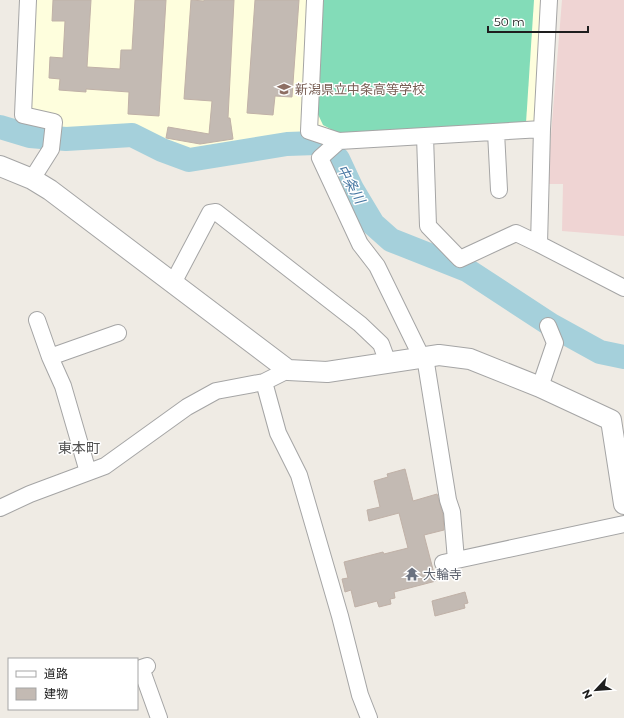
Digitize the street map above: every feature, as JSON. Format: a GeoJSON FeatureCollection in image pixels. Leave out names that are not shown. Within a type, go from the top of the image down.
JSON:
{"type":"FeatureCollection","features":[{"type":"Feature","properties":{"kind":"street"},"geometry":{"type":"LineString","coordinates":[[28,0],[23,115],[54,122],[51,149],[32,180]]}},
{"type":"Feature","properties":{"kind":"street"},"geometry":{"type":"LineString","coordinates":[[315,0],[309,131],[339,140],[542,129]]}},
{"type":"Feature","properties":{"kind":"street"},"geometry":{"type":"LineString","coordinates":[[539,244],[542,129],[550,0]]}},
{"type":"Feature","properties":{"kind":"street"},"geometry":{"type":"LineString","coordinates":[[496,132],[498,190]]}},
{"type":"Feature","properties":{"kind":"street"},"geometry":{"type":"LineString","coordinates":[[425,136],[428,226],[460,259],[516,233],[624,288]]}},
{"type":"Feature","properties":{"kind":"street"},"geometry":{"type":"LineString","coordinates":[[339,140],[320,158],[360,244],[377,266],[423,358],[448,500],[452,512],[449,561],[624,524]]}},
{"type":"Feature","properties":{"kind":"street"},"geometry":{"type":"LineString","coordinates":[[0,166],[32,180],[50,190],[288,370]]}},
{"type":"Feature","properties":{"kind":"street"},"geometry":{"type":"LineString","coordinates":[[173,284],[210,213],[216,212],[360,324],[380,344],[388,363]]}},
{"type":"Feature","properties":{"kind":"street"},"geometry":{"type":"LineString","coordinates":[[37,320],[50,357],[63,386],[88,472]]}},
{"type":"Feature","properties":{"kind":"street"},"geometry":{"type":"LineString","coordinates":[[540,387],[555,343],[548,326]]}},
{"type":"Feature","properties":{"kind":"street"},"geometry":{"type":"LineString","coordinates":[[50,357],[118,333]]}},
{"type":"Feature","properties":{"kind":"street"},"geometry":{"type":"LineString","coordinates":[[0,508],[30,494],[105,466],[187,407],[216,391],[264,382],[288,370],[327,372],[439,355],[470,359],[617,420],[624,504]]}},
{"type":"Feature","properties":{"kind":"street"},"geometry":{"type":"LineString","coordinates":[[264,382],[278,433],[300,475],[340,616],[360,695],[369,718]]}},
{"type":"Feature","properties":{"kind":"street"},"geometry":{"type":"LineString","coordinates":[[147,666],[141,668],[160,718]]}},
{"type":"Feature","properties":{"kind":"shaded area","name":"新潟県立中条高等学校"},"geometry":{"type":"Polygon","coordinates":[[[34,0],[545,0],[537,133],[301,137],[189,154],[124,128],[92,132],[43,127],[25,123],[34,0]]]}},
{"type":"Feature","properties":{"kind":"shaded area"},"geometry":{"type":"Polygon","coordinates":[[[562,0],[624,0],[624,236],[562,231],[563,184],[547,184],[562,0]]]}},
{"type":"Feature","properties":{"kind":"green space"},"geometry":{"type":"Polygon","coordinates":[[[322,0],[534,0],[526,123],[340,134],[323,125],[316,110],[322,0]]]}},
{"type":"Feature","properties":{"kind":"building"},"geometry":{"type":"Polygon","coordinates":[[[53,0],[91,0],[87,67],[120,69],[121,50],[132,50],[135,0],[166,0],[159,116],[128,114],[129,92],[86,89],[86,92],[59,90],[60,79],[49,78],[50,57],[63,58],[65,21],[52,21],[53,0]]]}},
{"type":"Feature","properties":{"kind":"building"},"geometry":{"type":"Polygon","coordinates":[[[191,0],[234,0],[228,118],[230,118],[233,139],[200,144],[166,138],[168,127],[209,134],[212,101],[184,99],[191,0]]]}},
{"type":"Feature","properties":{"kind":"building"},"geometry":{"type":"Polygon","coordinates":[[[255,0],[299,0],[292,97],[275,96],[273,115],[247,113],[255,0]]]}},
{"type":"Feature","properties":{"kind":"building"},"geometry":{"type":"Polygon","coordinates":[[[405,469],[413,501],[437,494],[443,514],[444,530],[424,535],[436,581],[394,592],[395,598],[390,599],[391,604],[379,607],[377,601],[355,607],[351,590],[345,592],[342,579],[348,578],[344,562],[383,552],[384,554],[408,548],[399,513],[369,521],[367,510],[380,507],[374,481],[388,477],[387,474],[405,469]]]}},
{"type":"Feature","properties":{"kind":"building"},"geometry":{"type":"Polygon","coordinates":[[[465,592],[468,603],[464,604],[465,608],[435,616],[432,601],[465,592]]]}},
{"type":"Feature","properties":{"kind":"waterway","name":"中条川"},"geometry":{"type":"LineString","coordinates":[[0,127],[30,136],[66,139],[132,135],[162,150],[189,160],[287,144],[316,143],[338,159],[352,189],[373,224],[391,240],[467,270],[551,325],[600,352],[624,357]]}},
{"type":"Feature","properties":{"kind":"place","name":"新潟県立中条高等学校"},"geometry":{"type":"Point","coordinates":[284,89]}},
{"type":"Feature","properties":{"kind":"place","name":"大輪寺"},"geometry":{"type":"Point","coordinates":[412,574]}},
{"type":"Feature","properties":{"kind":"district","name":"東本町"},"geometry":{"type":"Point","coordinates":[79,448]}}]}
